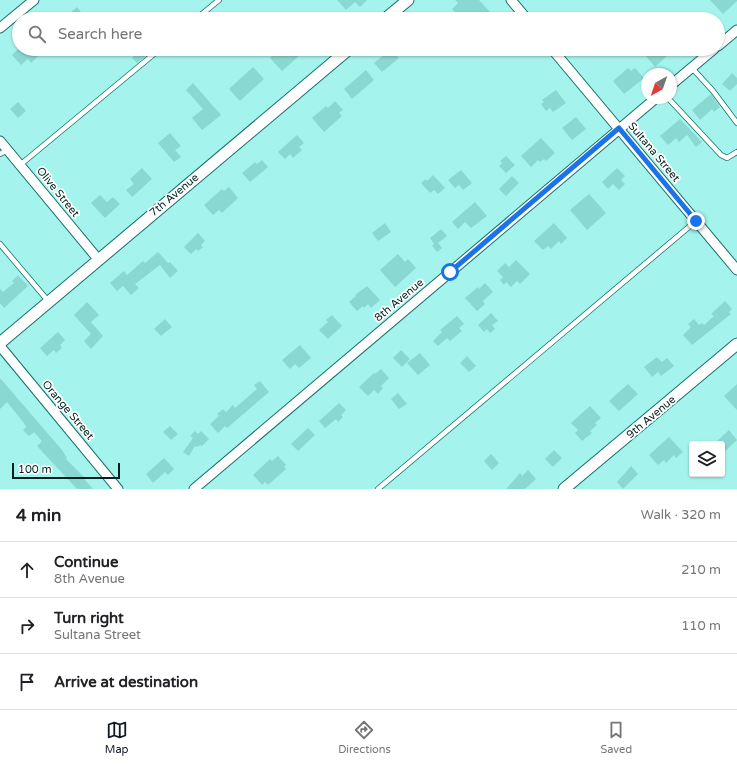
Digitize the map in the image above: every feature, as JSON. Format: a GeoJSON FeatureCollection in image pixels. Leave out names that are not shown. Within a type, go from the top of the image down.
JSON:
{"type":"FeatureCollection","features":[{"type":"Feature","properties":{"kind":"street"},"geometry":{"type":"LineString","coordinates":[[19,12],[34,0]]}},
{"type":"Feature","properties":{"kind":"street"},"geometry":{"type":"LineString","coordinates":[[393,12],[408,0]]}},
{"type":"Feature","properties":{"kind":"street"},"geometry":{"type":"LineString","coordinates":[[511,0],[521,12]]}},
{"type":"Feature","properties":{"kind":"street"},"geometry":{"type":"LineString","coordinates":[[0,28],[12,18]]}},
{"type":"Feature","properties":{"kind":"street"},"geometry":{"type":"LineString","coordinates":[[725,40],[737,30]]}},
{"type":"Feature","properties":{"kind":"street","name":"7th Avenue"},"geometry":{"type":"LineString","coordinates":[[0,343],[341,56]]}},
{"type":"Feature","properties":{"kind":"street","name":"Sultana Street"},"geometry":{"type":"LineString","coordinates":[[558,56],[737,270]]}},
{"type":"Feature","properties":{"kind":"street"},"geometry":{"type":"LineString","coordinates":[[677,80],[706,56]]}},
{"type":"Feature","properties":{"kind":"street","name":"8th Avenue"},"geometry":{"type":"LineString","coordinates":[[194,489],[649,104]]}},
{"type":"Feature","properties":{"kind":"street","name":"Olive Street"},"geometry":{"type":"LineString","coordinates":[[0,141],[4,152],[20,165],[98,260]]}},
{"type":"Feature","properties":{"kind":"street","name":"9th Avenue"},"geometry":{"type":"LineString","coordinates":[[564,489],[737,344]]}},
{"type":"Feature","properties":{"kind":"street","name":"Orange Street"},"geometry":{"type":"LineString","coordinates":[[0,346],[118,489]]}},
{"type":"Feature","properties":{"kind":"lane"},"geometry":{"type":"LineString","coordinates":[[204,12],[219,0]]}},
{"type":"Feature","properties":{"kind":"lane"},"geometry":{"type":"LineString","coordinates":[[20,165],[152,56]]}},
{"type":"Feature","properties":{"kind":"lane"},"geometry":{"type":"LineString","coordinates":[[692,68],[713,91],[737,123]]}},
{"type":"Feature","properties":{"kind":"lane"},"geometry":{"type":"LineString","coordinates":[[673,104],[720,155],[726,158],[737,152]]}},
{"type":"Feature","properties":{"kind":"lane"},"geometry":{"type":"LineString","coordinates":[[378,489],[696,221]]}},
{"type":"Feature","properties":{"kind":"lane"},"geometry":{"type":"LineString","coordinates":[[0,244],[49,302]]}},
{"type":"Feature","properties":{"kind":"building"},"geometry":{"type":"Polygon","coordinates":[[[337,0],[367,0],[360,7],[355,2],[346,10],[337,0]]]}},
{"type":"Feature","properties":{"kind":"building"},"geometry":{"type":"Polygon","coordinates":[[[455,0],[479,0],[490,12],[455,12],[452,9],[458,3],[455,0]]]}},
{"type":"Feature","properties":{"kind":"building"},"geometry":{"type":"Polygon","coordinates":[[[710,0],[737,0],[725,12],[721,12],[710,0]]]}},
{"type":"Feature","properties":{"kind":"building"},"geometry":{"type":"Polygon","coordinates":[[[77,7],[81,12],[71,12],[77,7]]]}},
{"type":"Feature","properties":{"kind":"building"},"geometry":{"type":"Polygon","coordinates":[[[13,56],[38,56],[31,63],[28,59],[21,65],[13,56]]]}},
{"type":"Feature","properties":{"kind":"building"},"geometry":{"type":"Polygon","coordinates":[[[134,56],[146,56],[137,63],[132,58],[134,56]]]}},
{"type":"Feature","properties":{"kind":"building"},"geometry":{"type":"Polygon","coordinates":[[[272,56],[299,56],[282,71],[270,58],[272,56]]]}},
{"type":"Feature","properties":{"kind":"building"},"geometry":{"type":"Polygon","coordinates":[[[382,56],[397,56],[399,58],[382,72],[374,63],[382,56]]]}},
{"type":"Feature","properties":{"kind":"building"},"geometry":{"type":"Polygon","coordinates":[[[646,56],[667,56],[655,67],[646,56]]]}},
{"type":"Feature","properties":{"kind":"building"},"geometry":{"type":"Polygon","coordinates":[[[253,67],[264,79],[240,101],[229,89],[253,67]]]}},
{"type":"Feature","properties":{"kind":"building"},"geometry":{"type":"Polygon","coordinates":[[[628,68],[631,71],[635,68],[641,75],[641,80],[624,94],[613,81],[628,68]]]}},
{"type":"Feature","properties":{"kind":"building"},"geometry":{"type":"Polygon","coordinates":[[[366,70],[374,80],[352,99],[344,89],[366,70]]]}},
{"type":"Feature","properties":{"kind":"building"},"geometry":{"type":"Polygon","coordinates":[[[732,73],[737,78],[737,84],[730,91],[722,84],[732,73]]]}},
{"type":"Feature","properties":{"kind":"building"},"geometry":{"type":"Polygon","coordinates":[[[193,83],[221,115],[202,130],[192,118],[203,109],[186,90],[193,83]]]}},
{"type":"Feature","properties":{"kind":"building"},"geometry":{"type":"Polygon","coordinates":[[[556,90],[566,103],[553,112],[550,108],[546,111],[541,104],[544,102],[542,100],[556,90]]]}},
{"type":"Feature","properties":{"kind":"building"},"geometry":{"type":"Polygon","coordinates":[[[711,94],[720,107],[714,112],[712,109],[700,120],[692,110],[711,94]]]}},
{"type":"Feature","properties":{"kind":"building"},"geometry":{"type":"Polygon","coordinates":[[[335,101],[343,110],[339,113],[342,116],[324,132],[312,118],[326,106],[328,108],[335,101]]]}},
{"type":"Feature","properties":{"kind":"building"},"geometry":{"type":"Polygon","coordinates":[[[18,102],[26,111],[18,118],[10,109],[18,102]]]}},
{"type":"Feature","properties":{"kind":"building"},"geometry":{"type":"Polygon","coordinates":[[[576,117],[586,129],[572,140],[562,128],[576,117]]]}},
{"type":"Feature","properties":{"kind":"building"},"geometry":{"type":"Polygon","coordinates":[[[680,119],[702,142],[696,147],[687,135],[679,142],[676,138],[668,145],[660,136],[680,119]]]}},
{"type":"Feature","properties":{"kind":"building"},"geometry":{"type":"Polygon","coordinates":[[[170,133],[181,146],[175,150],[181,157],[174,162],[158,143],[170,133]]]}},
{"type":"Feature","properties":{"kind":"building"},"geometry":{"type":"Polygon","coordinates":[[[297,135],[304,143],[299,147],[302,150],[293,158],[290,154],[285,159],[278,152],[297,135]]]}},
{"type":"Feature","properties":{"kind":"building"},"geometry":{"type":"Polygon","coordinates":[[[541,138],[555,153],[546,161],[544,159],[540,162],[538,160],[531,167],[521,156],[541,138]]]}},
{"type":"Feature","properties":{"kind":"building"},"geometry":{"type":"Polygon","coordinates":[[[506,156],[515,165],[506,173],[499,166],[502,163],[500,161],[506,156]]]}},
{"type":"Feature","properties":{"kind":"building"},"geometry":{"type":"Polygon","coordinates":[[[262,160],[268,167],[250,182],[242,173],[255,162],[257,164],[262,160]]]}},
{"type":"Feature","properties":{"kind":"building"},"geometry":{"type":"Polygon","coordinates":[[[142,168],[152,179],[132,197],[126,190],[134,184],[130,179],[142,168]]]}},
{"type":"Feature","properties":{"kind":"building"},"geometry":{"type":"Polygon","coordinates":[[[617,168],[625,176],[621,180],[625,184],[619,190],[613,184],[608,189],[602,182],[617,168]]]}},
{"type":"Feature","properties":{"kind":"building"},"geometry":{"type":"Polygon","coordinates":[[[461,170],[472,183],[463,190],[459,185],[455,188],[448,180],[461,170]]]}},
{"type":"Feature","properties":{"kind":"building"},"geometry":{"type":"Polygon","coordinates":[[[433,175],[445,188],[438,194],[434,190],[430,193],[421,183],[426,179],[427,181],[433,175]]]}},
{"type":"Feature","properties":{"kind":"building"},"geometry":{"type":"Polygon","coordinates":[[[512,176],[519,183],[506,196],[499,189],[512,176]]]}},
{"type":"Feature","properties":{"kind":"building"},"geometry":{"type":"Polygon","coordinates":[[[229,187],[238,198],[222,213],[219,210],[213,215],[204,205],[222,189],[224,191],[229,187]]]}},
{"type":"Feature","properties":{"kind":"building"},"geometry":{"type":"Polygon","coordinates":[[[589,194],[606,213],[587,230],[570,210],[589,194]]]}},
{"type":"Feature","properties":{"kind":"building"},"geometry":{"type":"Polygon","coordinates":[[[100,195],[107,202],[113,197],[120,204],[105,218],[91,203],[100,195]]]}},
{"type":"Feature","properties":{"kind":"building"},"geometry":{"type":"Polygon","coordinates":[[[475,202],[487,216],[471,228],[465,222],[458,229],[452,222],[475,202]]]}},
{"type":"Feature","properties":{"kind":"building"},"geometry":{"type":"Polygon","coordinates":[[[385,223],[391,232],[378,241],[372,233],[385,223]]]}},
{"type":"Feature","properties":{"kind":"building"},"geometry":{"type":"Polygon","coordinates":[[[554,223],[567,238],[561,244],[559,241],[551,249],[548,246],[543,250],[534,241],[554,223]]]}},
{"type":"Feature","properties":{"kind":"building"},"geometry":{"type":"Polygon","coordinates":[[[441,229],[447,236],[438,243],[442,248],[437,252],[432,246],[434,244],[430,238],[441,229]]]}},
{"type":"Feature","properties":{"kind":"building"},"geometry":{"type":"Polygon","coordinates":[[[198,233],[205,241],[201,245],[203,247],[198,251],[196,249],[191,254],[184,247],[198,233]]]}},
{"type":"Feature","properties":{"kind":"building"},"geometry":{"type":"Polygon","coordinates":[[[158,252],[178,271],[170,278],[160,265],[135,284],[139,288],[131,295],[123,286],[117,291],[110,283],[124,271],[127,275],[143,261],[145,263],[158,252]]]}},
{"type":"Feature","properties":{"kind":"building"},"geometry":{"type":"Polygon","coordinates":[[[398,254],[405,262],[408,259],[416,268],[395,287],[380,270],[398,254]]]}},
{"type":"Feature","properties":{"kind":"building"},"geometry":{"type":"Polygon","coordinates":[[[516,260],[530,274],[520,284],[517,281],[511,287],[506,282],[504,285],[500,280],[503,277],[497,271],[505,263],[509,267],[516,260]]]}},
{"type":"Feature","properties":{"kind":"building"},"geometry":{"type":"Polygon","coordinates":[[[18,275],[28,286],[4,308],[0,303],[0,289],[3,292],[14,283],[12,281],[18,275]]]}},
{"type":"Feature","properties":{"kind":"building"},"geometry":{"type":"Polygon","coordinates":[[[485,283],[493,292],[483,301],[485,304],[477,311],[465,298],[485,283]]]}},
{"type":"Feature","properties":{"kind":"building"},"geometry":{"type":"Polygon","coordinates":[[[367,286],[380,300],[371,308],[368,304],[364,308],[363,306],[357,311],[349,302],[356,296],[355,295],[367,286]]]}},
{"type":"Feature","properties":{"kind":"building"},"geometry":{"type":"Polygon","coordinates":[[[725,301],[732,309],[729,312],[731,314],[692,345],[683,335],[691,327],[688,324],[694,319],[699,325],[702,323],[704,325],[714,316],[711,314],[725,301]]]}},
{"type":"Feature","properties":{"kind":"building"},"geometry":{"type":"Polygon","coordinates":[[[87,302],[99,315],[91,322],[103,336],[91,349],[84,341],[91,334],[74,315],[87,302]]]}},
{"type":"Feature","properties":{"kind":"building"},"geometry":{"type":"Polygon","coordinates":[[[491,313],[498,321],[492,325],[495,329],[490,333],[487,329],[484,332],[478,325],[491,313]]]}},
{"type":"Feature","properties":{"kind":"building"},"geometry":{"type":"Polygon","coordinates":[[[332,315],[342,326],[328,339],[319,330],[328,322],[326,320],[332,315]]]}},
{"type":"Feature","properties":{"kind":"building"},"geometry":{"type":"Polygon","coordinates":[[[457,316],[464,324],[459,328],[462,331],[450,341],[447,338],[438,346],[433,341],[442,332],[440,330],[457,316]]]}},
{"type":"Feature","properties":{"kind":"building"},"geometry":{"type":"Polygon","coordinates":[[[165,319],[172,327],[161,336],[154,329],[165,319]]]}},
{"type":"Feature","properties":{"kind":"building"},"geometry":{"type":"Polygon","coordinates":[[[58,332],[65,340],[60,345],[62,348],[56,353],[54,350],[47,356],[40,348],[58,332]]]}},
{"type":"Feature","properties":{"kind":"building"},"geometry":{"type":"Polygon","coordinates":[[[300,345],[311,358],[299,368],[295,364],[290,369],[282,360],[300,345]]]}},
{"type":"Feature","properties":{"kind":"building"},"geometry":{"type":"Polygon","coordinates":[[[401,350],[410,359],[402,367],[393,358],[401,350]]]}},
{"type":"Feature","properties":{"kind":"building"},"geometry":{"type":"Polygon","coordinates":[[[420,353],[430,365],[418,375],[407,363],[420,353]]]}},
{"type":"Feature","properties":{"kind":"building"},"geometry":{"type":"Polygon","coordinates":[[[467,356],[476,366],[469,372],[460,363],[467,356]]]}},
{"type":"Feature","properties":{"kind":"building"},"geometry":{"type":"Polygon","coordinates":[[[657,357],[662,362],[667,358],[674,366],[661,376],[658,372],[652,377],[644,367],[657,357]]]}},
{"type":"Feature","properties":{"kind":"building"},"geometry":{"type":"Polygon","coordinates":[[[381,369],[389,378],[381,386],[383,388],[378,394],[374,390],[368,396],[359,387],[374,373],[375,374],[381,369]]]}},
{"type":"Feature","properties":{"kind":"building"},"geometry":{"type":"Polygon","coordinates":[[[0,378],[62,450],[67,458],[66,459],[84,477],[83,478],[93,489],[77,489],[37,446],[42,441],[34,432],[29,436],[23,430],[26,427],[24,423],[7,402],[0,409],[0,378]]]}},
{"type":"Feature","properties":{"kind":"building"},"geometry":{"type":"Polygon","coordinates":[[[260,381],[269,392],[227,428],[225,426],[218,433],[210,424],[219,416],[217,414],[223,409],[226,412],[233,405],[235,408],[257,389],[254,385],[260,381]]]}},
{"type":"Feature","properties":{"kind":"building"},"geometry":{"type":"Polygon","coordinates":[[[628,384],[638,394],[619,411],[609,401],[628,384]]]}},
{"type":"Feature","properties":{"kind":"building"},"geometry":{"type":"Polygon","coordinates":[[[737,384],[737,410],[724,396],[737,384]]]}},
{"type":"Feature","properties":{"kind":"building"},"geometry":{"type":"Polygon","coordinates":[[[398,393],[407,404],[399,409],[391,399],[398,393]]]}},
{"type":"Feature","properties":{"kind":"building"},"geometry":{"type":"Polygon","coordinates":[[[339,403],[346,410],[341,415],[343,417],[338,422],[336,419],[325,428],[319,421],[339,403]]]}},
{"type":"Feature","properties":{"kind":"building"},"geometry":{"type":"Polygon","coordinates":[[[590,406],[601,418],[595,423],[597,425],[590,431],[592,433],[582,441],[575,433],[578,430],[571,423],[590,406]]]}},
{"type":"Feature","properties":{"kind":"building"},"geometry":{"type":"Polygon","coordinates":[[[170,426],[178,434],[171,440],[163,432],[170,426]]]}},
{"type":"Feature","properties":{"kind":"building"},"geometry":{"type":"Polygon","coordinates":[[[308,428],[315,435],[298,451],[291,444],[308,428]]]}},
{"type":"Feature","properties":{"kind":"building"},"geometry":{"type":"Polygon","coordinates":[[[729,430],[737,440],[725,451],[725,441],[717,441],[729,430]]]}},
{"type":"Feature","properties":{"kind":"building"},"geometry":{"type":"Polygon","coordinates":[[[195,431],[198,434],[201,431],[209,439],[202,446],[195,446],[189,456],[183,452],[193,438],[190,436],[195,431]]]}},
{"type":"Feature","properties":{"kind":"building"},"geometry":{"type":"Polygon","coordinates":[[[669,437],[683,452],[676,458],[674,455],[666,463],[664,460],[658,465],[649,455],[669,437]]]}},
{"type":"Feature","properties":{"kind":"building"},"geometry":{"type":"Polygon","coordinates":[[[554,450],[562,458],[553,467],[545,459],[554,450]]]}},
{"type":"Feature","properties":{"kind":"building"},"geometry":{"type":"Polygon","coordinates":[[[491,454],[499,463],[492,470],[484,461],[491,454]]]}},
{"type":"Feature","properties":{"kind":"building"},"geometry":{"type":"Polygon","coordinates":[[[278,456],[286,465],[284,467],[286,469],[268,485],[265,482],[262,485],[253,475],[270,459],[272,461],[278,456]]]}},
{"type":"Feature","properties":{"kind":"building"},"geometry":{"type":"Polygon","coordinates":[[[164,458],[174,469],[168,475],[165,472],[153,483],[146,474],[164,458]]]}},
{"type":"Feature","properties":{"kind":"building"},"geometry":{"type":"Polygon","coordinates":[[[631,466],[638,474],[623,489],[617,482],[631,466]]]}},
{"type":"Feature","properties":{"kind":"building"},"geometry":{"type":"Polygon","coordinates":[[[528,470],[536,479],[525,489],[506,489],[520,473],[522,476],[528,470]]]}},
{"type":"Feature","properties":{"kind":"route"},"geometry":{"type":"LineString","coordinates":[[450,272],[619,128],[696,221]]}}]}
